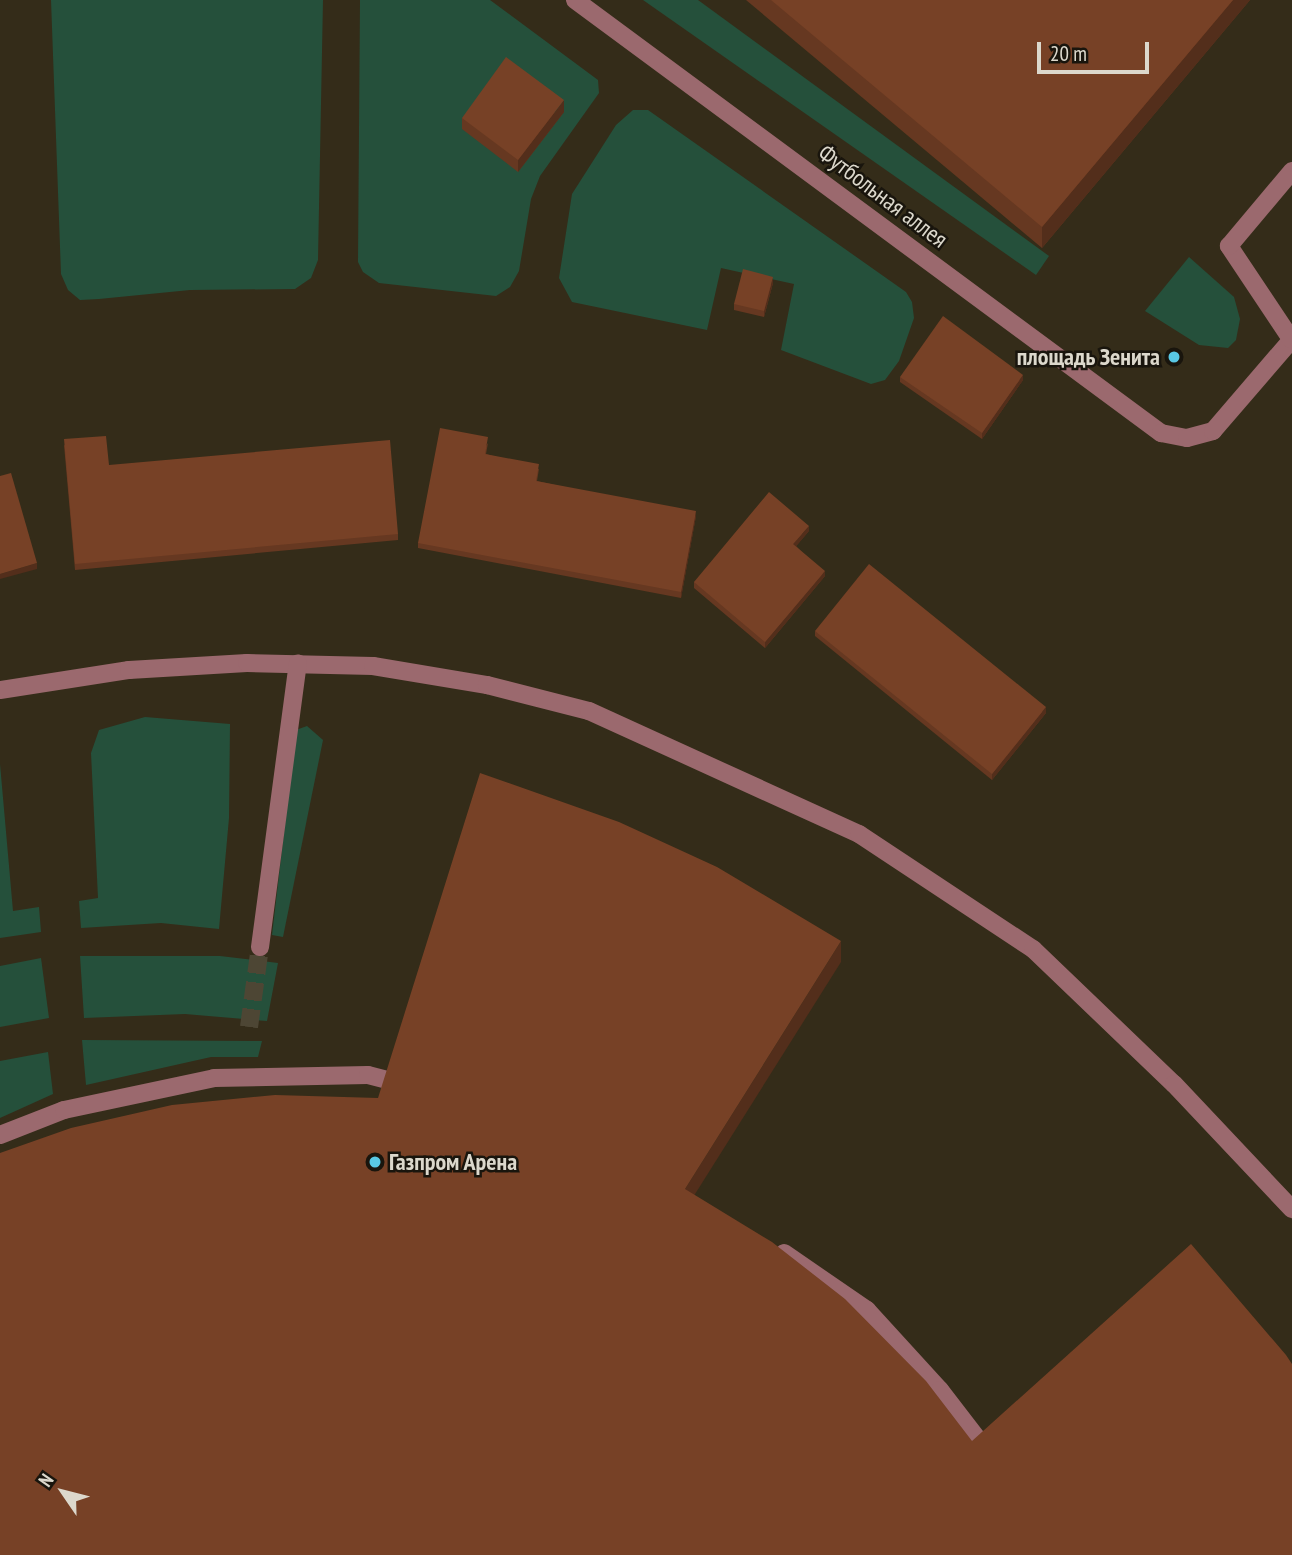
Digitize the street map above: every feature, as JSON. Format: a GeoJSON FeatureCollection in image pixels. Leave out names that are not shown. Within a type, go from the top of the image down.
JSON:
{"type":"FeatureCollection","features":[{"type":"Feature","properties":{"kind":"street","name":"Футбольная аллея"},"geometry":{"type":"LineString","coordinates":[[575,0],[1161,433],[1187,438],[1213,431],[1292,339]]}},
{"type":"Feature","properties":{"kind":"street"},"geometry":{"type":"LineString","coordinates":[[1292,171],[1229,246],[1292,339]]}},
{"type":"Feature","properties":{"kind":"street"},"geometry":{"type":"LineString","coordinates":[[260,947],[298,664]]}},
{"type":"Feature","properties":{"kind":"street"},"geometry":{"type":"LineString","coordinates":[[0,690],[129,670],[298,664],[373,666],[486,685],[589,711],[859,834],[1033,949],[1174,1083],[1292,1209]]}},
{"type":"Feature","properties":{"kind":"street"},"geometry":{"type":"LineString","coordinates":[[0,1135],[64,1110],[214,1079],[368,1075],[421,1088]]}},
{"type":"Feature","properties":{"kind":"street"},"geometry":{"type":"LineString","coordinates":[[770,1244],[867,1310],[940,1390],[997,1465]]}},
{"type":"Feature","properties":{"kind":"green space"},"geometry":{"type":"Polygon","coordinates":[[[51,0],[323,0],[318,260],[311,278],[295,289],[190,290],[80,300],[68,290],[61,274],[51,0]]]}},
{"type":"Feature","properties":{"kind":"green space"},"geometry":{"type":"Polygon","coordinates":[[[360,0],[490,0],[598,80],[599,93],[540,176],[531,199],[519,271],[510,287],[496,296],[379,283],[363,272],[358,262],[360,0]]]}},
{"type":"Feature","properties":{"kind":"green space"},"geometry":{"type":"Polygon","coordinates":[[[643,0],[698,0],[1049,256],[1036,275],[643,0]]]}},
{"type":"Feature","properties":{"kind":"green space"},"geometry":{"type":"Polygon","coordinates":[[[633,110],[648,110],[906,292],[912,302],[914,318],[899,361],[885,380],[871,384],[781,350],[794,284],[721,268],[707,330],[572,302],[559,278],[572,194],[616,125],[633,110]]]}},
{"type":"Feature","properties":{"kind":"green space"},"geometry":{"type":"Polygon","coordinates":[[[1189,257],[1234,297],[1240,319],[1236,340],[1228,348],[1199,345],[1145,311],[1189,257]]]}},
{"type":"Feature","properties":{"kind":"green space"},"geometry":{"type":"Polygon","coordinates":[[[145,717],[230,724],[229,818],[219,929],[161,923],[81,928],[79,901],[98,898],[91,753],[99,730],[145,717]]]}},
{"type":"Feature","properties":{"kind":"green space"},"geometry":{"type":"Polygon","coordinates":[[[307,726],[323,740],[283,937],[272,935],[296,730],[307,726]]]}},
{"type":"Feature","properties":{"kind":"green space"},"geometry":{"type":"Polygon","coordinates":[[[0,764],[13,911],[39,907],[41,932],[0,938],[0,764]]]}},
{"type":"Feature","properties":{"kind":"green space"},"geometry":{"type":"Polygon","coordinates":[[[80,956],[220,956],[278,963],[267,1021],[185,1014],[84,1018],[80,956]]]}},
{"type":"Feature","properties":{"kind":"green space"},"geometry":{"type":"Polygon","coordinates":[[[41,958],[49,1018],[0,1027],[0,966],[41,958]]]}},
{"type":"Feature","properties":{"kind":"green space"},"geometry":{"type":"Polygon","coordinates":[[[82,1040],[262,1041],[258,1057],[211,1057],[86,1085],[82,1040]]]}},
{"type":"Feature","properties":{"kind":"green space"},"geometry":{"type":"Polygon","coordinates":[[[48,1052],[53,1094],[0,1118],[0,1061],[48,1052]]]}},
{"type":"Feature","properties":{"kind":"building"},"geometry":{"type":"Polygon","coordinates":[[[771,0],[1233,0],[1042,227],[771,0]]]}},
{"type":"Feature","properties":{"kind":"building"},"geometry":{"type":"Polygon","coordinates":[[[506,57],[564,100],[518,160],[462,118],[506,57]]]}},
{"type":"Feature","properties":{"kind":"building"},"geometry":{"type":"Polygon","coordinates":[[[743,269],[773,277],[764,311],[734,304],[743,269]]]}},
{"type":"Feature","properties":{"kind":"building"},"geometry":{"type":"Polygon","coordinates":[[[943,316],[1023,375],[982,433],[900,377],[943,316]]]}},
{"type":"Feature","properties":{"kind":"building"},"geometry":{"type":"Polygon","coordinates":[[[440,428],[488,437],[485,454],[539,464],[536,481],[696,511],[681,592],[418,543],[440,428]]]}},
{"type":"Feature","properties":{"kind":"building"},"geometry":{"type":"Polygon","coordinates":[[[106,436],[109,465],[390,440],[398,534],[75,564],[64,439],[106,436]]]}},
{"type":"Feature","properties":{"kind":"building"},"geometry":{"type":"Polygon","coordinates":[[[11,473],[37,563],[0,574],[0,476],[11,473]]]}},
{"type":"Feature","properties":{"kind":"building"},"geometry":{"type":"Polygon","coordinates":[[[769,492],[809,526],[793,544],[825,571],[765,642],[694,582],[769,492]]]}},
{"type":"Feature","properties":{"kind":"building"},"geometry":{"type":"Polygon","coordinates":[[[869,564],[1046,707],[992,774],[815,631],[869,564]]]}},
{"type":"Feature","properties":{"kind":"building","name":"Газпром Арена"},"geometry":{"type":"Polygon","coordinates":[[[480,773],[619,822],[717,867],[841,941],[685,1189],[772,1242],[845,1299],[926,1381],[972,1441],[1191,1244],[1292,1364],[1292,1555],[0,1555],[0,1153],[71,1128],[172,1105],[275,1095],[378,1098],[480,773]]]}},
{"type":"Feature","properties":{"kind":"tunnel"},"geometry":{"type":"LineString","coordinates":[[249,1027],[260,947]]}},
{"type":"Feature","properties":{"kind":"place","name":"площадь Зенита"},"geometry":{"type":"Point","coordinates":[1174,357]}},
{"type":"Feature","properties":{"kind":"place","name":"Газпром Арена"},"geometry":{"type":"Point","coordinates":[375,1162]}}]}
